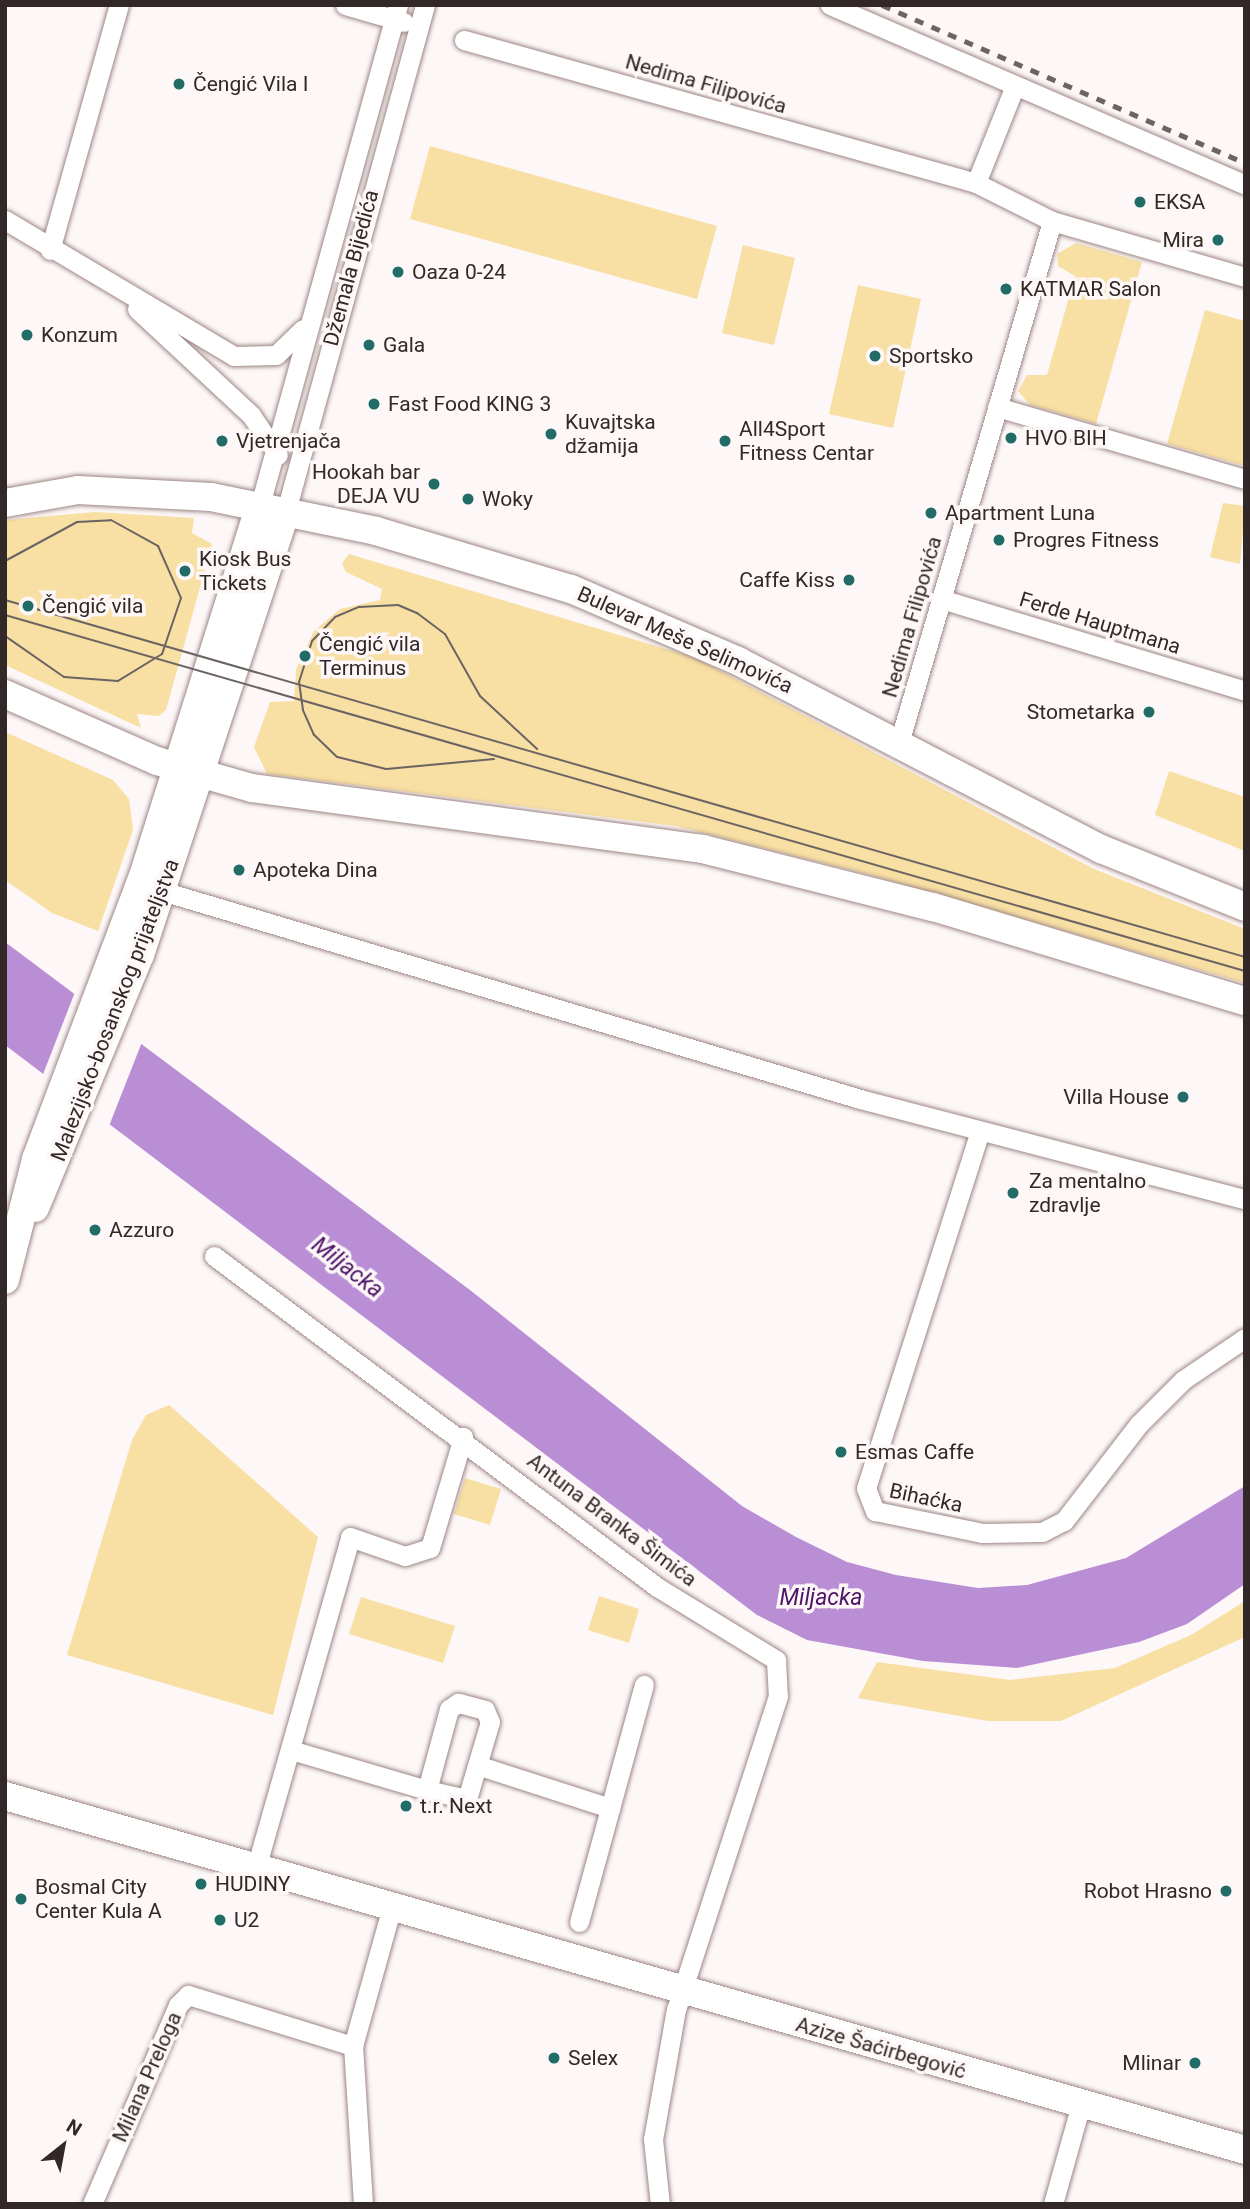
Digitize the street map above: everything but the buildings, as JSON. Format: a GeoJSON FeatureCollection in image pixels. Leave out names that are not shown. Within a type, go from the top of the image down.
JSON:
{"type":"FeatureCollection","features":[{"type":"Feature","properties":{"kind":"main road","name":"Bulevar Meše Selimovića"},"geometry":{"type":"LineString","coordinates":[[5,503],[126,489],[273,508],[376,531],[617,606],[899,743],[1101,849],[1245,907]]}},
{"type":"Feature","properties":{"kind":"main road","name":"Džemala Bijedića"},"geometry":{"type":"LineString","coordinates":[[191,771],[273,508]]}},
{"type":"Feature","properties":{"kind":"main road"},"geometry":{"type":"LineString","coordinates":[[5,694],[191,771],[304,798],[575,827],[703,849],[941,909],[1245,1001]]}},
{"type":"Feature","properties":{"kind":"main road","name":"Malezijsko-bosanskog prijateljstva"},"geometry":{"type":"LineString","coordinates":[[118,980],[162,891],[191,771]]}},
{"type":"Feature","properties":{"kind":"main road","name":"Malezijsko-bosanskog prijateljstva"},"geometry":{"type":"LineString","coordinates":[[5,1280],[12,1240],[61,1126],[118,980],[191,771]]}},
{"type":"Feature","properties":{"kind":"main road"},"geometry":{"type":"LineString","coordinates":[[5,1797],[681,1993]]}},
{"type":"Feature","properties":{"kind":"main road","name":"Azize Šaćirbegović"},"geometry":{"type":"LineString","coordinates":[[681,1993],[1245,2150]]}},
{"type":"Feature","properties":{"kind":"street"},"geometry":{"type":"LineString","coordinates":[[50,250],[119,5]]}},
{"type":"Feature","properties":{"kind":"street"},"geometry":{"type":"LineString","coordinates":[[345,5],[396,12],[419,26]]}},
{"type":"Feature","properties":{"kind":"street","name":"Džemala Bijedića"},"geometry":{"type":"LineString","coordinates":[[273,508],[425,5]]}},
{"type":"Feature","properties":{"kind":"street"},"geometry":{"type":"LineString","coordinates":[[830,5],[1245,185]]}},
{"type":"Feature","properties":{"kind":"street","name":"Džemala Bijedića"},"geometry":{"type":"LineString","coordinates":[[273,508],[276,447],[308,319],[396,12]]}},
{"type":"Feature","properties":{"kind":"street","name":"Nedima Filipovića"},"geometry":{"type":"LineString","coordinates":[[464,40],[976,183],[1052,221],[1245,277]]}},
{"type":"Feature","properties":{"kind":"street"},"geometry":{"type":"LineString","coordinates":[[976,183],[1012,93]]}},
{"type":"Feature","properties":{"kind":"street","name":"Džemala Bijedića"},"geometry":{"type":"LineString","coordinates":[[5,220],[126,297],[247,359],[286,349],[308,319]]}},
{"type":"Feature","properties":{"kind":"street","name":"Nedima Filipovića"},"geometry":{"type":"LineString","coordinates":[[899,743],[1052,221]]}},
{"type":"Feature","properties":{"kind":"street","name":"Džemala Bijedića"},"geometry":{"type":"LineString","coordinates":[[126,297],[276,447],[273,508]]}},
{"type":"Feature","properties":{"kind":"street"},"geometry":{"type":"LineString","coordinates":[[997,407],[1245,479]]}},
{"type":"Feature","properties":{"kind":"street","name":"Ferde Hauptmana"},"geometry":{"type":"LineString","coordinates":[[941,599],[1245,691]]}},
{"type":"Feature","properties":{"kind":"street"},"geometry":{"type":"LineString","coordinates":[[162,891],[981,1131],[1245,1199]]}},
{"type":"Feature","properties":{"kind":"street","name":"Bihaćka"},"geometry":{"type":"LineString","coordinates":[[981,1131],[866,1488],[875,1511],[982,1533],[1042,1532],[1064,1521],[1139,1424],[1183,1380],[1245,1338]]}},
{"type":"Feature","properties":{"kind":"street","name":"Antuna Branka Šimića"},"geometry":{"type":"LineString","coordinates":[[214,1256],[463,1437],[657,1587],[768,1651],[780,1670],[778,1696],[681,1993]]}},
{"type":"Feature","properties":{"kind":"street"},"geometry":{"type":"LineString","coordinates":[[257,1868],[350,1537],[405,1556],[430,1548],[463,1437]]}},
{"type":"Feature","properties":{"kind":"street"},"geometry":{"type":"LineString","coordinates":[[579,1922],[644,1685]]}},
{"type":"Feature","properties":{"kind":"street"},"geometry":{"type":"LineString","coordinates":[[290,1750],[426,1790],[467,1799],[480,1766],[488,1715],[453,1704],[426,1790]]}},
{"type":"Feature","properties":{"kind":"street"},"geometry":{"type":"LineString","coordinates":[[480,1766],[610,1808]]}},
{"type":"Feature","properties":{"kind":"street"},"geometry":{"type":"LineString","coordinates":[[363,2204],[353,2046],[391,1910]]}},
{"type":"Feature","properties":{"kind":"street"},"geometry":{"type":"LineString","coordinates":[[660,2204],[653,2139],[681,1993]]}},
{"type":"Feature","properties":{"kind":"street","name":"Milana Preloga"},"geometry":{"type":"LineString","coordinates":[[92,2204],[178,2005],[188,1995],[353,2046]]}},
{"type":"Feature","properties":{"kind":"street"},"geometry":{"type":"LineString","coordinates":[[1052,2204],[1081,2104]]}},
{"type":"Feature","properties":{"kind":"shaded area"},"geometry":{"type":"Polygon","coordinates":[[[430,146],[717,226],[697,299],[410,219],[430,146]]]}},
{"type":"Feature","properties":{"kind":"shaded area"},"geometry":{"type":"Polygon","coordinates":[[[1076,243],[1142,262],[1096,424],[1030,405],[1018,391],[1027,375],[1047,375],[1075,276],[1058,266],[1057,254],[1076,243]]]}},
{"type":"Feature","properties":{"kind":"shaded area"},"geometry":{"type":"Polygon","coordinates":[[[743,245],[795,258],[774,345],[722,333],[743,245]]]}},
{"type":"Feature","properties":{"kind":"shaded area","name":"Sportsko"},"geometry":{"type":"Polygon","coordinates":[[[858,285],[921,299],[893,428],[829,414],[858,285]]]}},
{"type":"Feature","properties":{"kind":"shaded area"},"geometry":{"type":"Polygon","coordinates":[[[1205,310],[1245,321],[1245,466],[1167,444],[1205,310]]]}},
{"type":"Feature","properties":{"kind":"shaded area"},"geometry":{"type":"Polygon","coordinates":[[[1223,503],[1245,506],[1240,564],[1210,557],[1223,503]]]}},
{"type":"Feature","properties":{"kind":"shaded area"},"geometry":{"type":"Polygon","coordinates":[[[95,512],[194,518],[192,533],[212,544],[166,710],[159,716],[137,714],[141,728],[5,665],[5,520],[95,512]]]}},
{"type":"Feature","properties":{"kind":"shaded area"},"geometry":{"type":"Polygon","coordinates":[[[349,554],[696,658],[1094,869],[1245,929],[1245,983],[867,874],[675,826],[267,774],[254,747],[270,702],[294,701],[296,670],[314,631],[340,609],[380,600],[382,589],[346,572],[342,563],[349,554]]]}},
{"type":"Feature","properties":{"kind":"shaded area"},"geometry":{"type":"Polygon","coordinates":[[[5,732],[113,780],[129,799],[133,830],[98,931],[52,913],[5,880],[5,732]]]}},
{"type":"Feature","properties":{"kind":"shaded area"},"geometry":{"type":"Polygon","coordinates":[[[1169,771],[1245,797],[1245,851],[1155,815],[1169,771]]]}},
{"type":"Feature","properties":{"kind":"shaded area"},"geometry":{"type":"Polygon","coordinates":[[[169,1405],[318,1537],[273,1715],[67,1655],[132,1440],[146,1415],[169,1405]]]}},
{"type":"Feature","properties":{"kind":"shaded area"},"geometry":{"type":"Polygon","coordinates":[[[465,1478],[501,1489],[490,1525],[454,1514],[465,1478]]]}},
{"type":"Feature","properties":{"kind":"shaded area"},"geometry":{"type":"Polygon","coordinates":[[[599,1596],[639,1609],[629,1643],[588,1630],[599,1596]]]}},
{"type":"Feature","properties":{"kind":"shaded area"},"geometry":{"type":"Polygon","coordinates":[[[361,1597],[455,1626],[443,1663],[349,1634],[361,1597]]]}},
{"type":"Feature","properties":{"kind":"shaded area"},"geometry":{"type":"Polygon","coordinates":[[[1245,1601],[1245,1637],[1061,1721],[988,1721],[858,1698],[877,1662],[1010,1680],[1115,1668],[1191,1635],[1245,1601]]]}},
{"type":"Feature","properties":{"kind":"water","name":"Miljacka"},"geometry":{"type":"Polygon","coordinates":[[[5,942],[470,1290],[742,1506],[796,1537],[847,1562],[896,1575],[978,1588],[1027,1585],[1126,1558],[1245,1486],[1245,1584],[1187,1624],[1139,1642],[1017,1668],[923,1661],[807,1640],[757,1615],[5,1045],[5,942]]]}},
{"type":"Feature","properties":{"kind":"pier"},"geometry":{"type":"Polygon","coordinates":[[[75,992],[142,1042],[109,1126],[42,1077],[75,992]]]}},
{"type":"Feature","properties":{"kind":"tram line"},"geometry":{"type":"LineString","coordinates":[[5,561],[77,522],[111,520],[158,546],[181,598],[162,654],[118,681],[64,677],[5,636]]}},
{"type":"Feature","properties":{"kind":"tram line"},"geometry":{"type":"LineString","coordinates":[[5,600],[1245,957]]}},
{"type":"Feature","properties":{"kind":"tram line"},"geometry":{"type":"LineString","coordinates":[[494,759],[386,769],[337,757],[314,735],[303,710],[299,682],[312,641],[335,617],[359,607],[398,605],[417,613],[445,634],[480,696],[537,749]]}},
{"type":"Feature","properties":{"kind":"tram line"},"geometry":{"type":"LineString","coordinates":[[5,615],[1245,971]]}},
{"type":"Feature","properties":{"kind":"railway"},"geometry":{"type":"LineString","coordinates":[[882,5],[1245,163]]}},
{"type":"Feature","properties":{"kind":"place","name":"Čengić Vila I"},"geometry":{"type":"Point","coordinates":[179,84]}},
{"type":"Feature","properties":{"kind":"place","name":"EKSA"},"geometry":{"type":"Point","coordinates":[1140,202]}},
{"type":"Feature","properties":{"kind":"place","name":"Mira"},"geometry":{"type":"Point","coordinates":[1218,240]}},
{"type":"Feature","properties":{"kind":"place","name":"Oaza 0-24"},"geometry":{"type":"Point","coordinates":[398,272]}},
{"type":"Feature","properties":{"kind":"place","name":"KATMAR Salon"},"geometry":{"type":"Point","coordinates":[1006,289]}},
{"type":"Feature","properties":{"kind":"place","name":"Konzum"},"geometry":{"type":"Point","coordinates":[27,335]}},
{"type":"Feature","properties":{"kind":"place","name":"Gala"},"geometry":{"type":"Point","coordinates":[369,345]}},
{"type":"Feature","properties":{"kind":"place","name":"Sportsko"},"geometry":{"type":"Point","coordinates":[875,356]}},
{"type":"Feature","properties":{"kind":"place","name":"Fast Food KING 3"},"geometry":{"type":"Point","coordinates":[374,404]}},
{"type":"Feature","properties":{"kind":"place","name":"Kuvajtska džamija"},"geometry":{"type":"Point","coordinates":[551,434]}},
{"type":"Feature","properties":{"kind":"place","name":"HVO BIH"},"geometry":{"type":"Point","coordinates":[1011,438]}},
{"type":"Feature","properties":{"kind":"place","name":"Vjetrenjača"},"geometry":{"type":"Point","coordinates":[222,441]}},
{"type":"Feature","properties":{"kind":"place","name":"All4Sport Fitness Centar"},"geometry":{"type":"Point","coordinates":[725,441]}},
{"type":"Feature","properties":{"kind":"place","name":"Hookah bar DEJA VU"},"geometry":{"type":"Point","coordinates":[434,484]}},
{"type":"Feature","properties":{"kind":"place","name":"Woky"},"geometry":{"type":"Point","coordinates":[468,499]}},
{"type":"Feature","properties":{"kind":"place","name":"Apartment Luna"},"geometry":{"type":"Point","coordinates":[931,513]}},
{"type":"Feature","properties":{"kind":"place","name":"Progres Fitness"},"geometry":{"type":"Point","coordinates":[999,540]}},
{"type":"Feature","properties":{"kind":"place","name":"Kiosk Bus Tickets"},"geometry":{"type":"Point","coordinates":[185,571]}},
{"type":"Feature","properties":{"kind":"place","name":"Caffe Kiss"},"geometry":{"type":"Point","coordinates":[849,580]}},
{"type":"Feature","properties":{"kind":"place","name":"Čengić vila"},"geometry":{"type":"Point","coordinates":[28,606]}},
{"type":"Feature","properties":{"kind":"place","name":"Čengić vila Terminus"},"geometry":{"type":"Point","coordinates":[305,656]}},
{"type":"Feature","properties":{"kind":"place","name":"Stometarka"},"geometry":{"type":"Point","coordinates":[1149,712]}},
{"type":"Feature","properties":{"kind":"place","name":"Apoteka Dina"},"geometry":{"type":"Point","coordinates":[239,870]}},
{"type":"Feature","properties":{"kind":"place","name":"Villa House"},"geometry":{"type":"Point","coordinates":[1183,1097]}},
{"type":"Feature","properties":{"kind":"place","name":"Za mentalno zdravlje"},"geometry":{"type":"Point","coordinates":[1013,1193]}},
{"type":"Feature","properties":{"kind":"place","name":"Azzuro"},"geometry":{"type":"Point","coordinates":[95,1230]}},
{"type":"Feature","properties":{"kind":"place","name":"Esmas Caffe"},"geometry":{"type":"Point","coordinates":[841,1452]}},
{"type":"Feature","properties":{"kind":"place","name":"t.r. Next"},"geometry":{"type":"Point","coordinates":[406,1806]}},
{"type":"Feature","properties":{"kind":"place","name":"HUDINY"},"geometry":{"type":"Point","coordinates":[201,1884]}},
{"type":"Feature","properties":{"kind":"place","name":"Robot Hrasno"},"geometry":{"type":"Point","coordinates":[1226,1891]}},
{"type":"Feature","properties":{"kind":"place","name":"Bosmal City Center Kula A"},"geometry":{"type":"Point","coordinates":[21,1899]}},
{"type":"Feature","properties":{"kind":"place","name":"U2"},"geometry":{"type":"Point","coordinates":[220,1920]}},
{"type":"Feature","properties":{"kind":"place","name":"Selex"},"geometry":{"type":"Point","coordinates":[554,2058]}},
{"type":"Feature","properties":{"kind":"place","name":"Mlinar"},"geometry":{"type":"Point","coordinates":[1195,2063]}}]}
